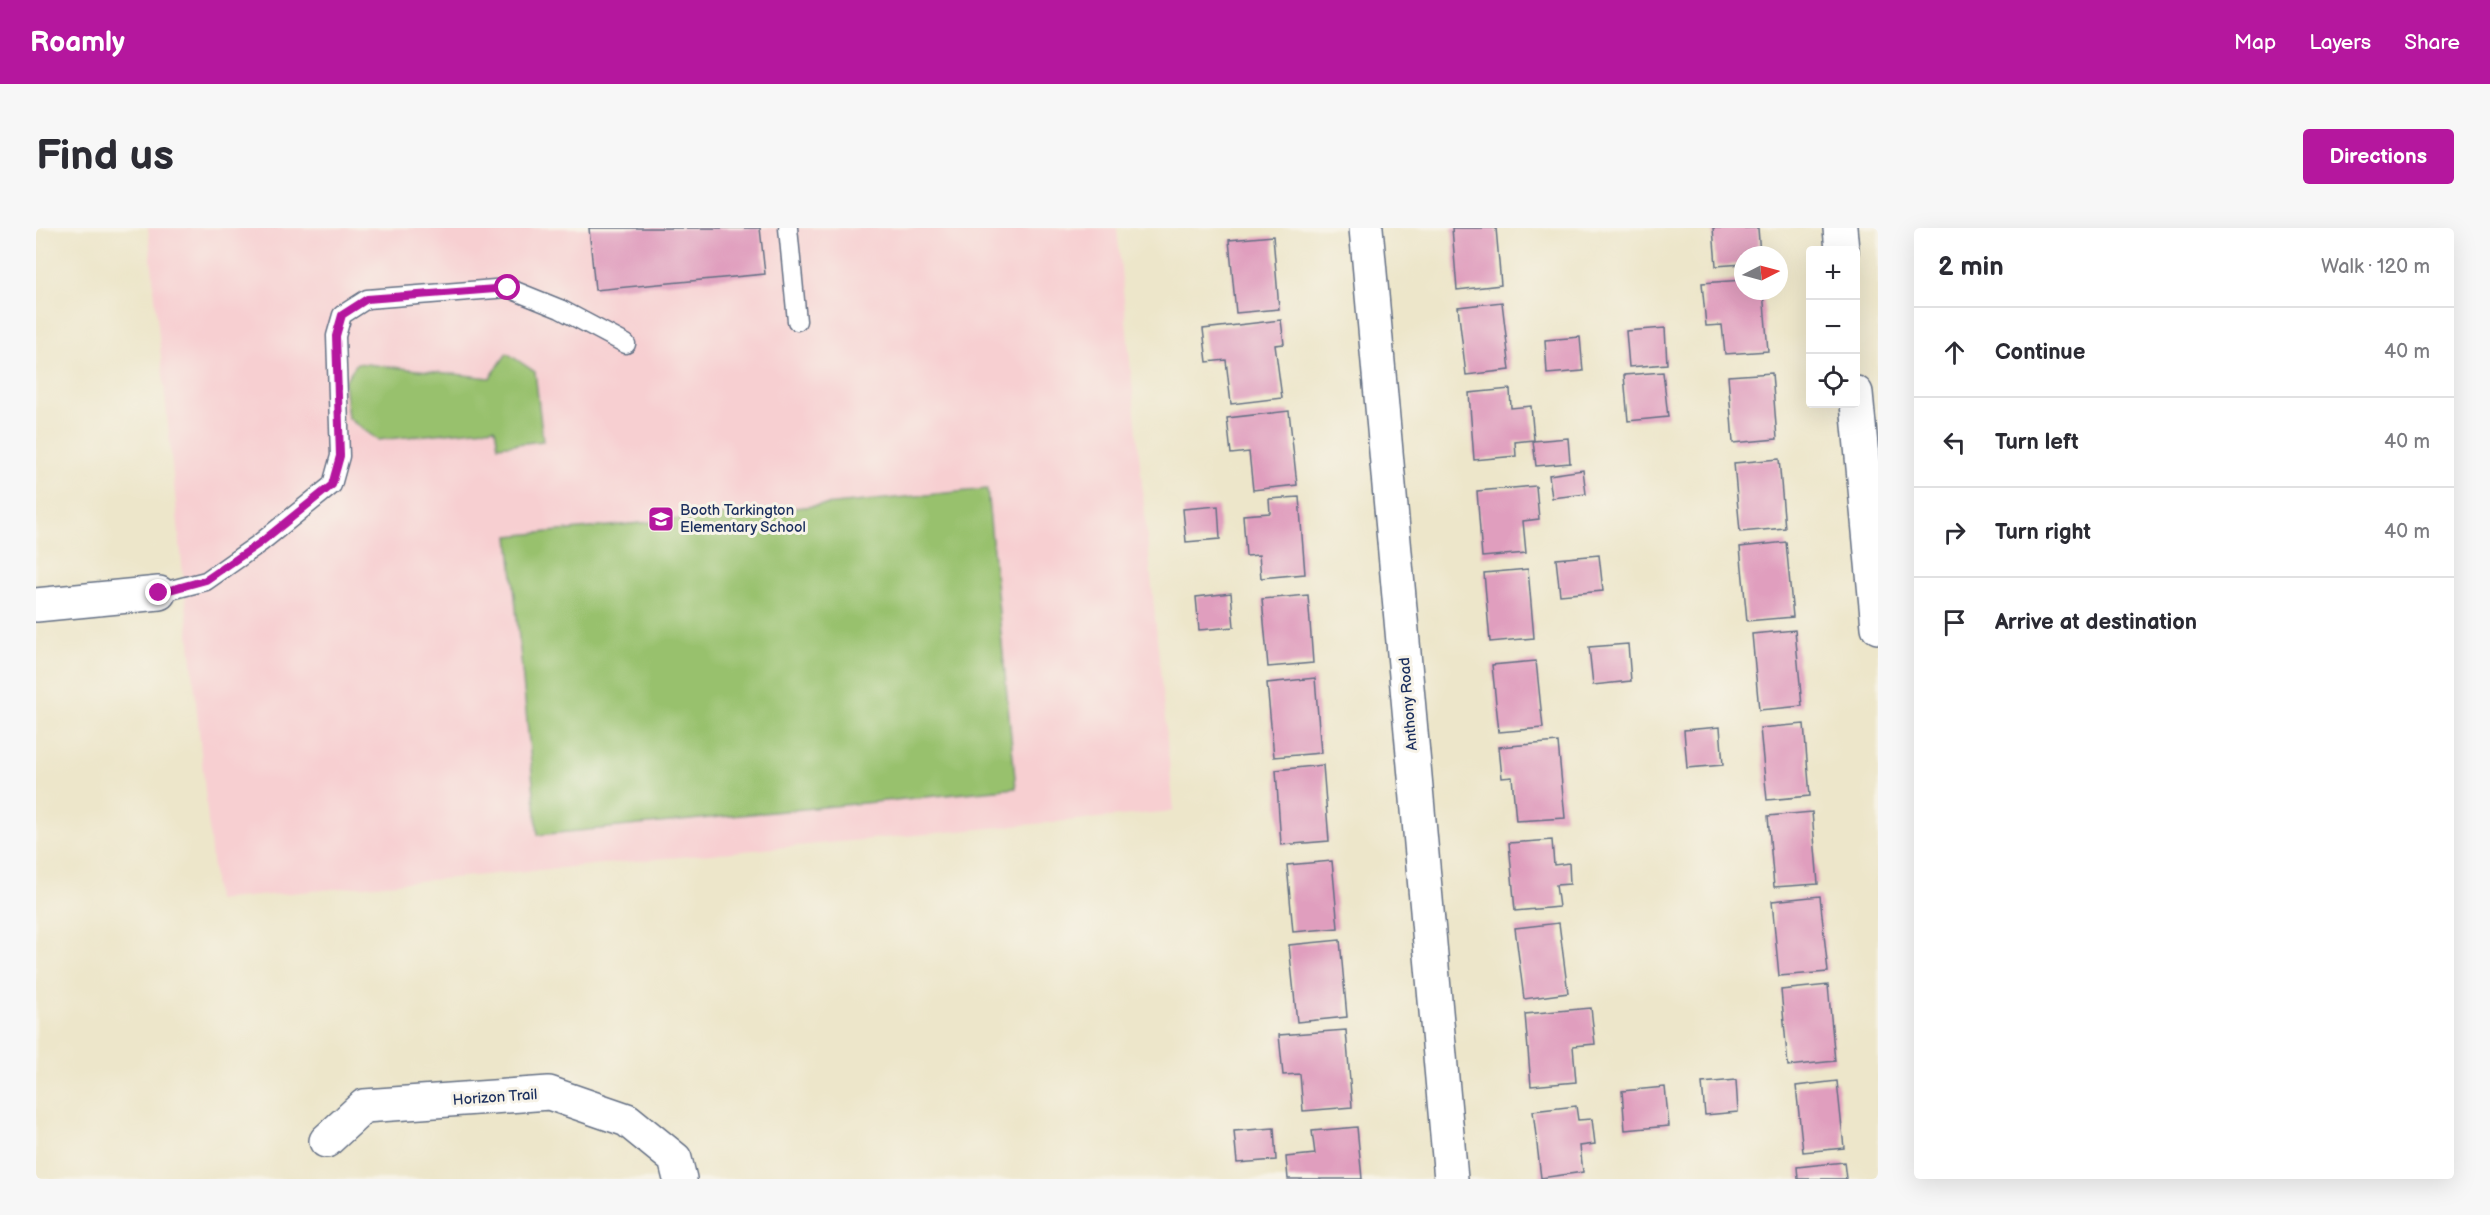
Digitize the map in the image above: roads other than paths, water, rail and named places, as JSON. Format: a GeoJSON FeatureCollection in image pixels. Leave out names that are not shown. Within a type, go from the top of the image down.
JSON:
{"type":"FeatureCollection","features":[{"type":"Feature","properties":{"kind":"street","name":"Anthony Road"},"geometry":{"type":"LineString","coordinates":[[1366,228],[1451,1179]]}},
{"type":"Feature","properties":{"kind":"street"},"geometry":{"type":"LineString","coordinates":[[1840,228],[1842,246]]}},
{"type":"Feature","properties":{"kind":"street"},"geometry":{"type":"LineString","coordinates":[[1857,408],[1878,627]]}},
{"type":"Feature","properties":{"kind":"street"},"geometry":{"type":"LineString","coordinates":[[36,605],[159,593]]}},
{"type":"Feature","properties":{"kind":"street","name":"Horizon Trail"},"geometry":{"type":"LineString","coordinates":[[326,1141],[364,1106],[549,1093],[627,1120],[675,1159],[680,1179]]}},
{"type":"Feature","properties":{"kind":"lane"},"geometry":{"type":"LineString","coordinates":[[788,228],[797,321]]}},
{"type":"Feature","properties":{"kind":"lane"},"geometry":{"type":"LineString","coordinates":[[159,593],[206,580],[269,537],[332,485],[340,456],[336,336],[342,315],[367,299],[508,288],[560,309],[626,344]]}},
{"type":"Feature","properties":{"kind":"place","name":"Booth Tarkington Elementary School"},"geometry":{"type":"Point","coordinates":[661,519]}}]}
